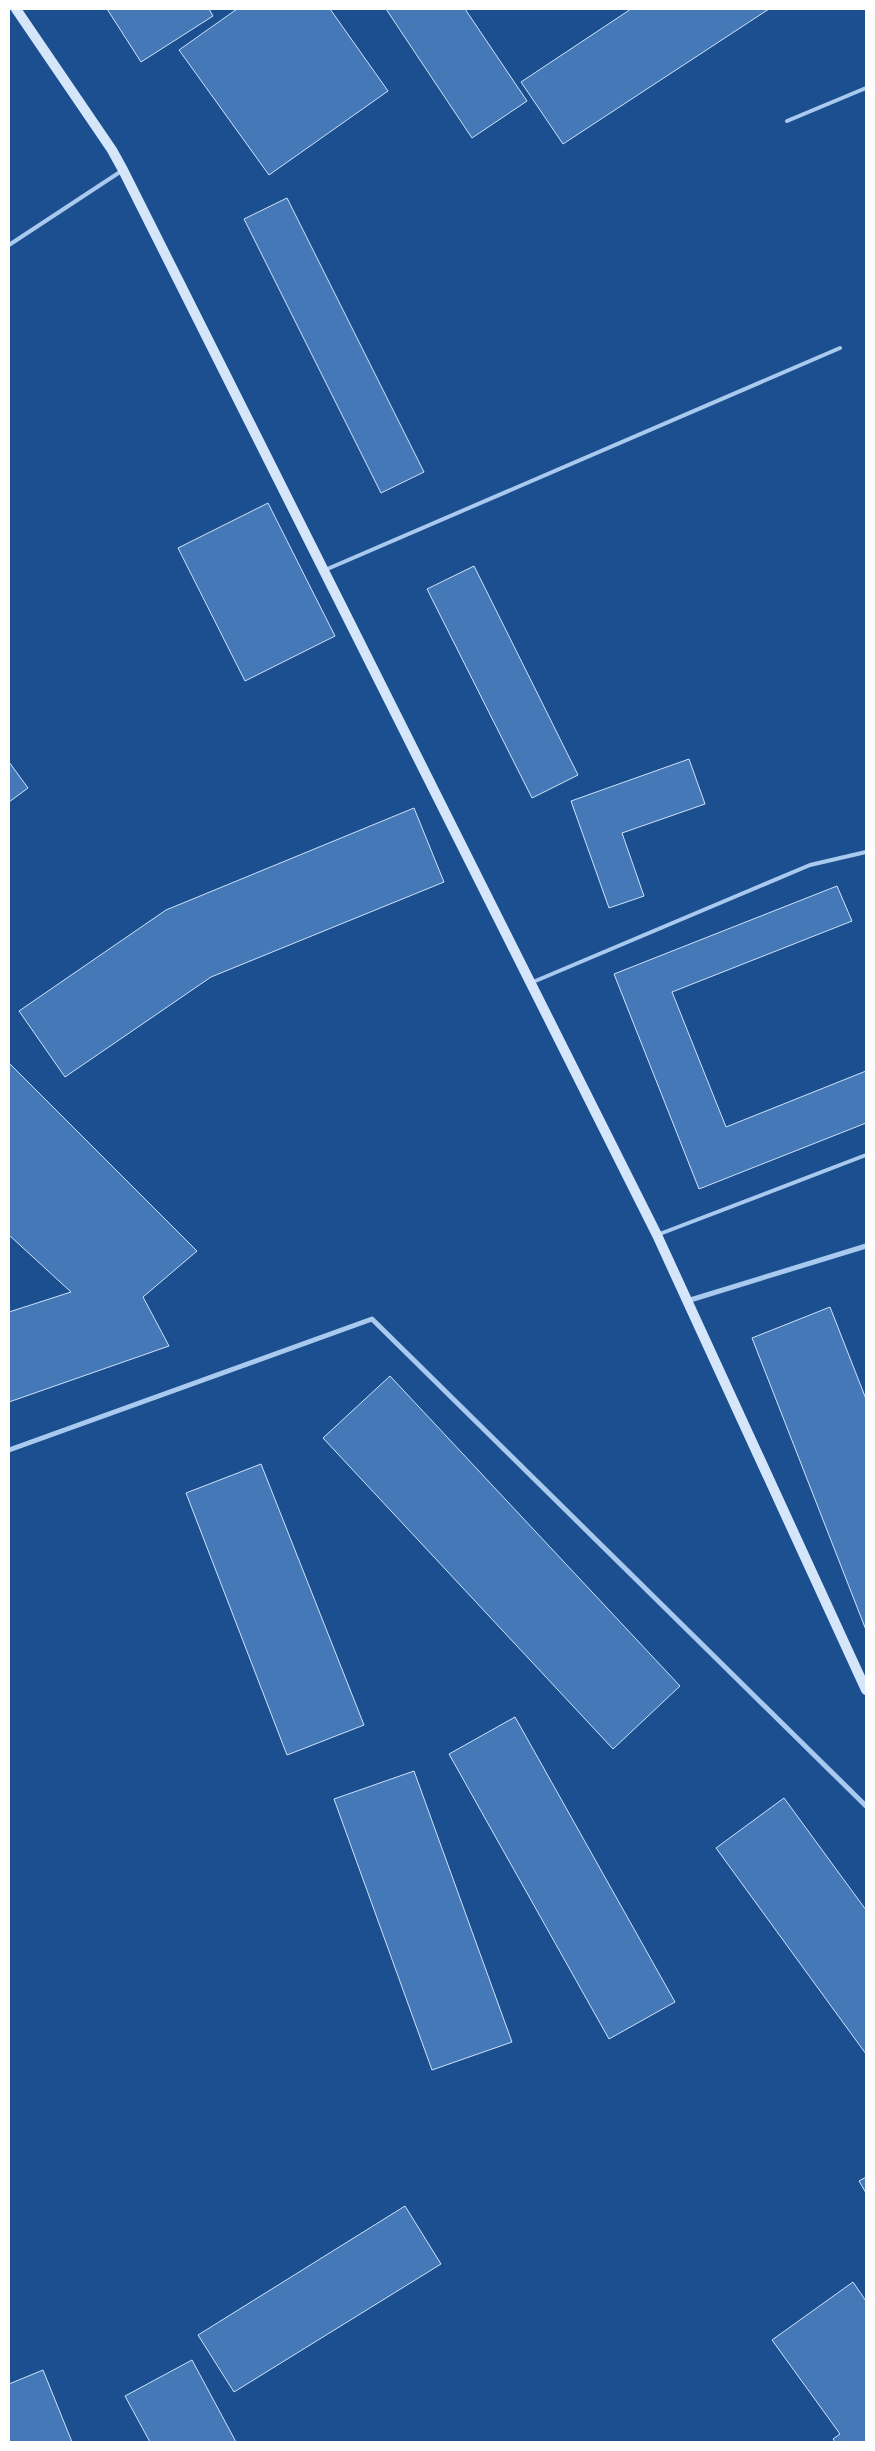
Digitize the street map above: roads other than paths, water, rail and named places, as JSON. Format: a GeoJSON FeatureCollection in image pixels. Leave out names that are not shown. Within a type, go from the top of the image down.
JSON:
{"type":"FeatureCollection","features":[{"type":"Feature","properties":{"kind":"street"},"geometry":{"type":"LineString","coordinates":[[16,9],[112,150],[123,170],[657,1235],[866,1690]]}},
{"type":"Feature","properties":{"kind":"street"},"geometry":{"type":"LineString","coordinates":[[687,1301],[866,1246]]}},
{"type":"Feature","properties":{"kind":"street"},"geometry":{"type":"LineString","coordinates":[[9,1450],[372,1319],[866,1806]]}},
{"type":"Feature","properties":{"kind":"lane"},"geometry":{"type":"LineString","coordinates":[[787,121],[866,88]]}},
{"type":"Feature","properties":{"kind":"lane"},"geometry":{"type":"LineString","coordinates":[[9,244],[123,170]]}},
{"type":"Feature","properties":{"kind":"lane"},"geometry":{"type":"LineString","coordinates":[[323,571],[840,348]]}},
{"type":"Feature","properties":{"kind":"lane"},"geometry":{"type":"LineString","coordinates":[[531,983],[810,865],[866,852]]}},
{"type":"Feature","properties":{"kind":"lane"},"geometry":{"type":"LineString","coordinates":[[657,1235],[866,1155]]}}]}
